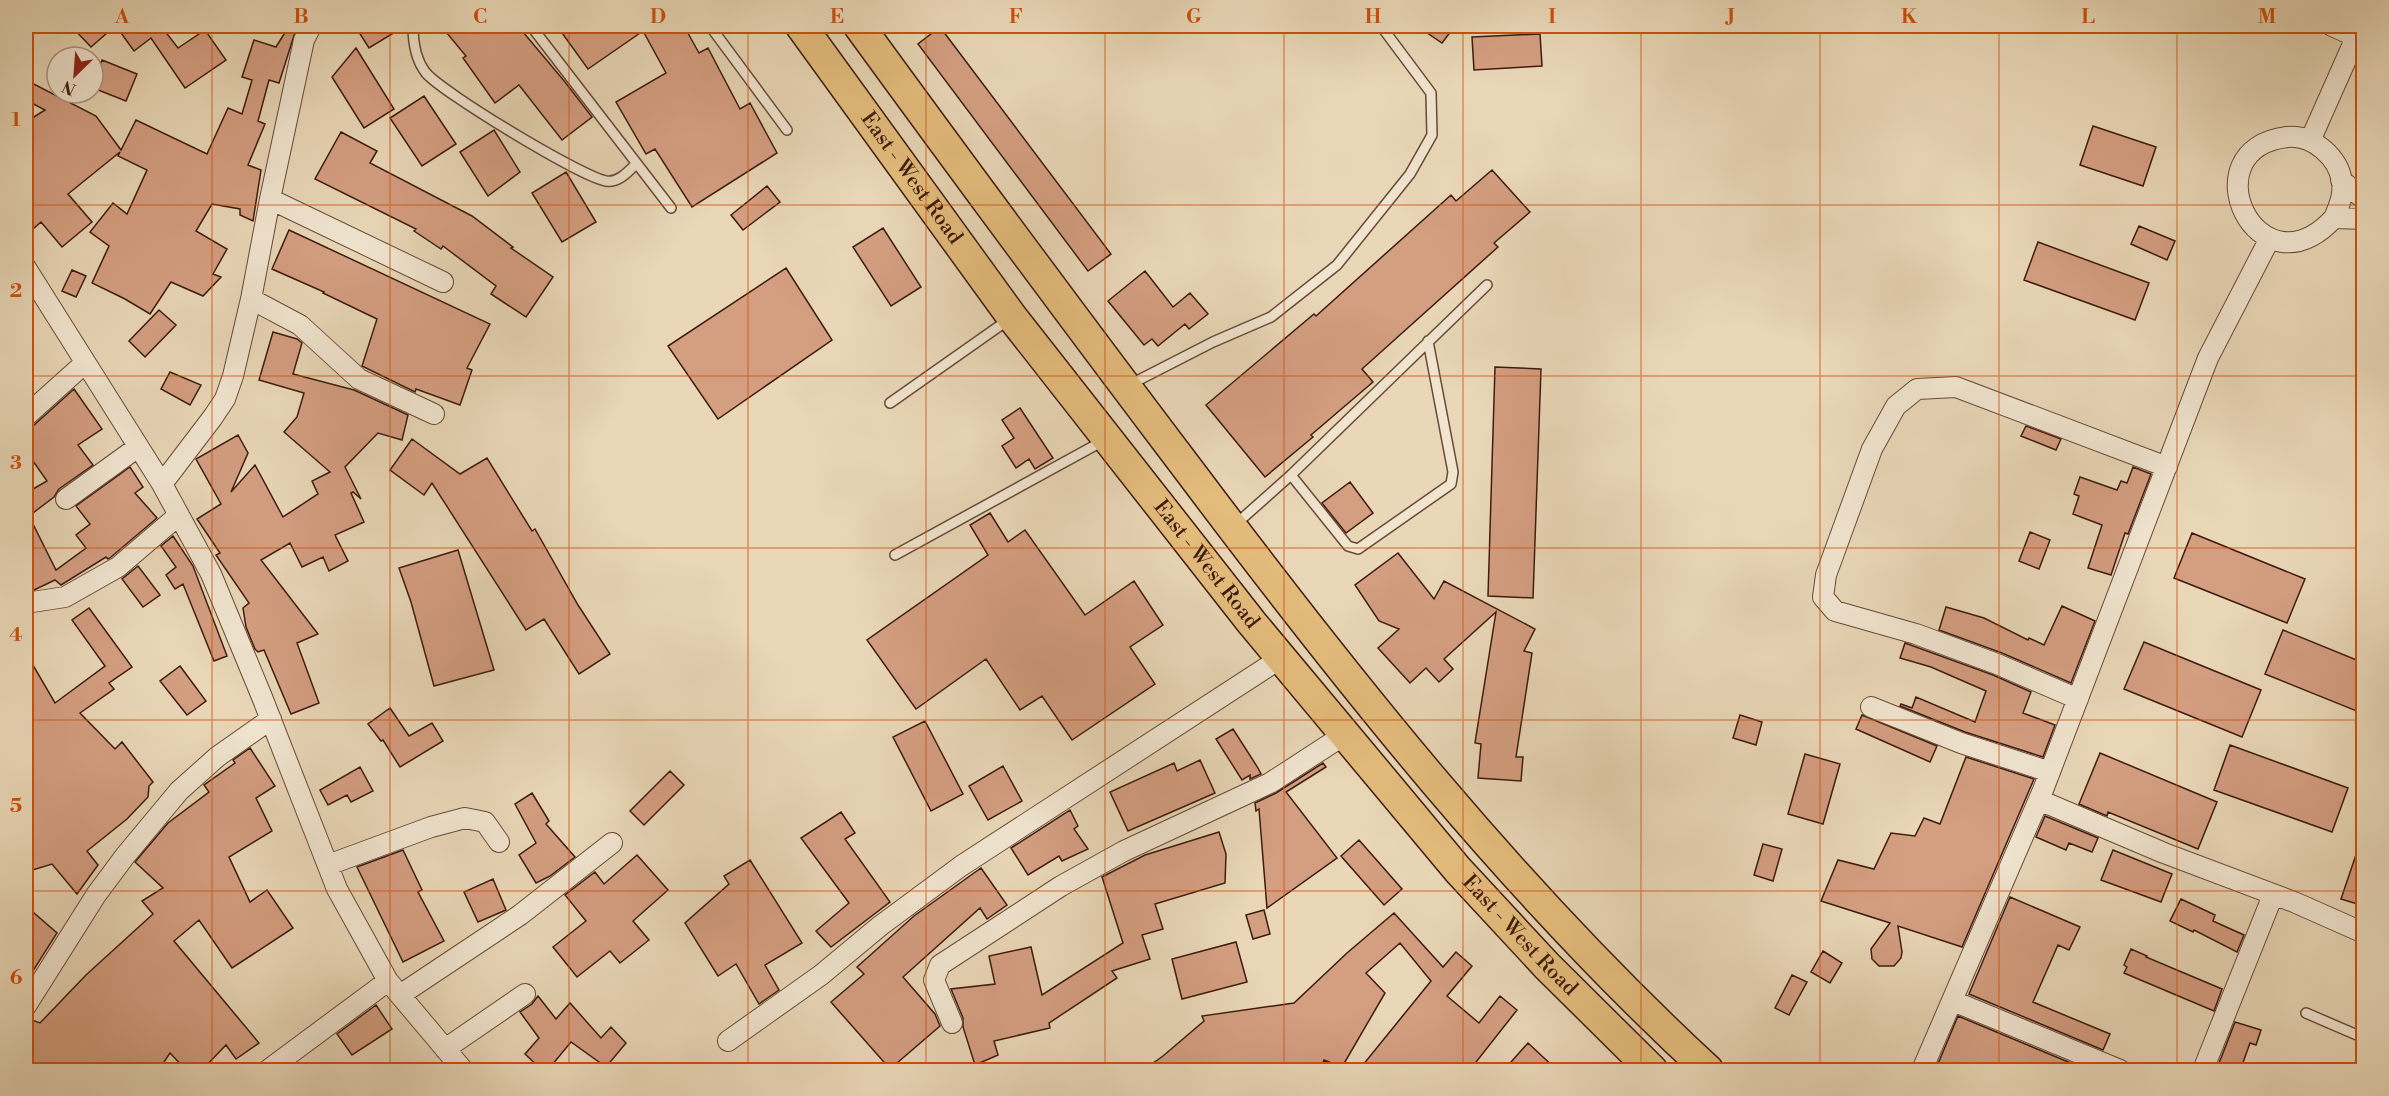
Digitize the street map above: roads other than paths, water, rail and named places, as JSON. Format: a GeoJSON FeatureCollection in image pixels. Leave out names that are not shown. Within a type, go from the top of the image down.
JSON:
{"type":"FeatureCollection","features":[{"type":"Feature","properties":{"kind":"main road","name":"East - West Road"},"geometry":{"type":"LineString","coordinates":[[801,26],[1012,317],[1344,735],[1490,905],[1547,966],[1652,1071]]}},
{"type":"Feature","properties":{"kind":"main road","name":"East - West Road"},"geometry":{"type":"LineString","coordinates":[[859,26],[1125,387],[1382,721],[1490,847],[1577,942],[1708,1071]]}},
{"type":"Feature","properties":{"kind":"street"},"geometry":{"type":"LineString","coordinates":[[162,484],[225,399],[251,299],[304,40],[310,26]]}},
{"type":"Feature","properties":{"kind":"street"},"geometry":{"type":"LineString","coordinates":[[2310,141],[2359,31],[2332,26]]}},
{"type":"Feature","properties":{"kind":"street"},"geometry":{"type":"LineString","coordinates":[[2292,137],[2310,141],[2325,151],[2336,165],[2341,180],[2341,201],[2334,218],[2322,231],[2306,239],[2288,242],[2270,238],[2254,228],[2243,213],[2238,196],[2238,178],[2245,161],[2258,148],[2274,139],[2292,137]]}},
{"type":"Feature","properties":{"kind":"street"},"geometry":{"type":"LineString","coordinates":[[2341,180],[2364,199]]}},
{"type":"Feature","properties":{"kind":"street"},"geometry":{"type":"LineString","coordinates":[[270,199],[443,282]]}},
{"type":"Feature","properties":{"kind":"street"},"geometry":{"type":"LineString","coordinates":[[2334,218],[2364,219]]}},
{"type":"Feature","properties":{"kind":"street"},"geometry":{"type":"LineString","coordinates":[[1922,1071],[2050,772],[2208,358],[2270,238]]}},
{"type":"Feature","properties":{"kind":"street"},"geometry":{"type":"LineString","coordinates":[[26,268],[162,484],[211,574],[271,719],[337,889],[394,988],[463,1071]]}},
{"type":"Feature","properties":{"kind":"street"},"geometry":{"type":"LineString","coordinates":[[251,299],[300,325],[359,379],[434,414]]}},
{"type":"Feature","properties":{"kind":"street"},"geometry":{"type":"LineString","coordinates":[[26,416],[85,363]]}},
{"type":"Feature","properties":{"kind":"street"},"geometry":{"type":"LineString","coordinates":[[2078,699],[1916,634],[1835,611],[1823,597],[1826,575],[1872,449],[1896,406],[1917,389],[1956,387],[2167,467]]}},
{"type":"Feature","properties":{"kind":"street"},"geometry":{"type":"LineString","coordinates":[[66,499],[138,447]]}},
{"type":"Feature","properties":{"kind":"street"},"geometry":{"type":"LineString","coordinates":[[26,603],[65,597],[118,567],[179,515]]}},
{"type":"Feature","properties":{"kind":"street"},"geometry":{"type":"LineString","coordinates":[[728,1041],[821,975],[880,926],[961,866],[1281,657]]}},
{"type":"Feature","properties":{"kind":"street"},"geometry":{"type":"LineString","coordinates":[[1870,707],[1961,743],[2050,772]]}},
{"type":"Feature","properties":{"kind":"street"},"geometry":{"type":"LineString","coordinates":[[26,1006],[96,895],[124,856],[179,791],[217,757],[271,719]]}},
{"type":"Feature","properties":{"kind":"street"},"geometry":{"type":"LineString","coordinates":[[952,1023],[934,980],[940,965],[1061,886],[1124,851],[1270,783],[1344,735]]}},
{"type":"Feature","properties":{"kind":"street"},"geometry":{"type":"LineString","coordinates":[[2038,800],[2364,933]]}},
{"type":"Feature","properties":{"kind":"street"},"geometry":{"type":"LineString","coordinates":[[327,865],[431,827],[465,818],[485,822],[499,842]]}},
{"type":"Feature","properties":{"kind":"street"},"geometry":{"type":"LineString","coordinates":[[268,1071],[394,988],[520,915],[612,843]]}},
{"type":"Feature","properties":{"kind":"street"},"geometry":{"type":"LineString","coordinates":[[2203,1071],[2273,895]]}},
{"type":"Feature","properties":{"kind":"street"},"geometry":{"type":"LineString","coordinates":[[445,1050],[525,994]]}},
{"type":"Feature","properties":{"kind":"street"},"geometry":{"type":"LineString","coordinates":[[1953,1001],[2120,1071]]}},
{"type":"Feature","properties":{"kind":"lane"},"geometry":{"type":"LineString","coordinates":[[413,26],[413,48],[426,72],[455,97],[576,169],[607,182],[621,178],[636,164]]}},
{"type":"Feature","properties":{"kind":"lane"},"geometry":{"type":"LineString","coordinates":[[531,26],[671,208]]}},
{"type":"Feature","properties":{"kind":"lane"},"geometry":{"type":"LineString","coordinates":[[710,26],[787,130]]}},
{"type":"Feature","properties":{"kind":"lane"},"geometry":{"type":"LineString","coordinates":[[1125,387],[1213,342],[1271,317],[1337,266],[1410,174],[1432,135],[1431,93],[1381,26]]}},
{"type":"Feature","properties":{"kind":"lane"},"geometry":{"type":"LineString","coordinates":[[1232,527],[1291,475],[1487,285]]}},
{"type":"Feature","properties":{"kind":"lane"},"geometry":{"type":"LineString","coordinates":[[890,403],[1012,317]]}},
{"type":"Feature","properties":{"kind":"lane"},"geometry":{"type":"LineString","coordinates":[[1291,475],[1348,546],[1358,549],[1451,484],[1453,472],[1428,341]]}},
{"type":"Feature","properties":{"kind":"lane"},"geometry":{"type":"LineString","coordinates":[[896,555],[1108,439]]}},
{"type":"Feature","properties":{"kind":"lane"},"geometry":{"type":"LineString","coordinates":[[2306,1013],[2364,1038]]}}]}
